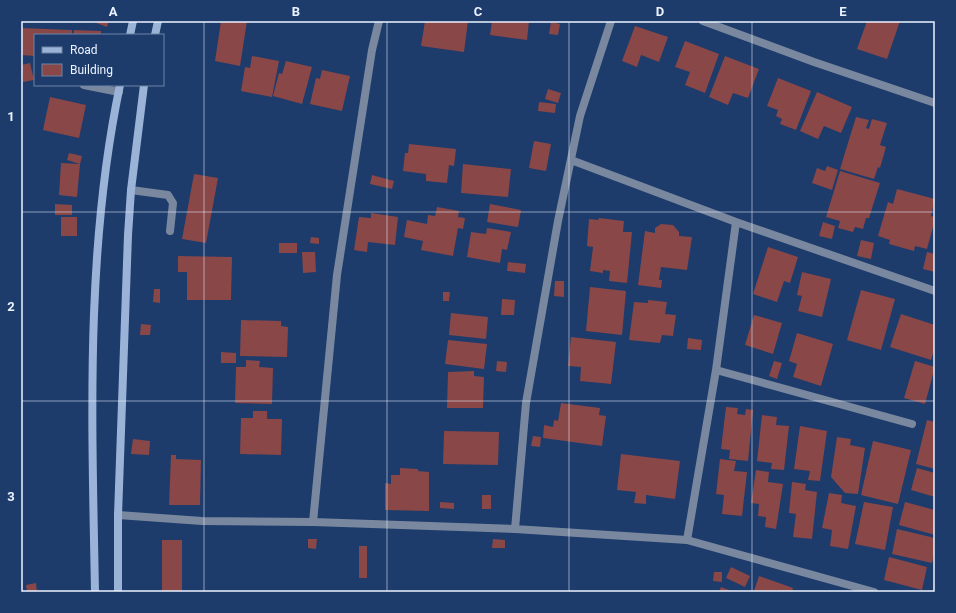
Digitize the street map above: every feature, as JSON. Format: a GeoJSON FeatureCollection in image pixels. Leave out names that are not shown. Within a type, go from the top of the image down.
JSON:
{"type":"FeatureCollection","features":[{"type":"Feature","properties":{"kind":"street"},"geometry":{"type":"LineString","coordinates":[[130,34],[133,21]]}},
{"type":"Feature","properties":{"kind":"street"},"geometry":{"type":"LineString","coordinates":[[155,34],[158,21]]}},
{"type":"Feature","properties":{"kind":"street"},"geometry":{"type":"LineString","coordinates":[[313,522],[337,275],[371,58],[379,21]]}},
{"type":"Feature","properties":{"kind":"street"},"geometry":{"type":"LineString","coordinates":[[515,530],[526,403],[558,221],[580,116],[611,21]]}},
{"type":"Feature","properties":{"kind":"street"},"geometry":{"type":"LineString","coordinates":[[703,21],[935,103]]}},
{"type":"Feature","properties":{"kind":"street"},"geometry":{"type":"LineString","coordinates":[[95,592],[92,370],[103,186],[112,121],[119,88],[96,86]]}},
{"type":"Feature","properties":{"kind":"street"},"geometry":{"type":"LineString","coordinates":[[118,592],[118,515],[122,367],[132,190],[144,86]]}},
{"type":"Feature","properties":{"kind":"street"},"geometry":{"type":"LineString","coordinates":[[571,160],[736,222],[935,291]]}},
{"type":"Feature","properties":{"kind":"street"},"geometry":{"type":"LineString","coordinates":[[132,190],[168,195],[173,203],[170,230]]}},
{"type":"Feature","properties":{"kind":"street"},"geometry":{"type":"LineString","coordinates":[[687,540],[716,370],[736,222]]}},
{"type":"Feature","properties":{"kind":"street"},"geometry":{"type":"LineString","coordinates":[[716,370],[912,424]]}},
{"type":"Feature","properties":{"kind":"street"},"geometry":{"type":"LineString","coordinates":[[118,515],[202,521],[313,522],[515,530],[687,540],[874,592]]}},
{"type":"Feature","properties":{"kind":"building"},"geometry":{"type":"Polygon","coordinates":[[[91,21],[109,21],[107,27],[91,21]]]}},
{"type":"Feature","properties":{"kind":"building"},"geometry":{"type":"Polygon","coordinates":[[[221,21],[247,21],[240,66],[215,61],[221,21]]]}},
{"type":"Feature","properties":{"kind":"building"},"geometry":{"type":"Polygon","coordinates":[[[425,21],[468,21],[464,52],[421,46],[425,21]]]}},
{"type":"Feature","properties":{"kind":"building"},"geometry":{"type":"Polygon","coordinates":[[[492,21],[529,21],[527,40],[490,35],[492,21]]]}},
{"type":"Feature","properties":{"kind":"building"},"geometry":{"type":"Polygon","coordinates":[[[867,21],[900,21],[887,59],[857,49],[867,21]]]}},
{"type":"Feature","properties":{"kind":"building"},"geometry":{"type":"Polygon","coordinates":[[[551,22],[560,24],[558,35],[549,34],[551,22]]]}},
{"type":"Feature","properties":{"kind":"building"},"geometry":{"type":"Polygon","coordinates":[[[635,26],[668,37],[659,62],[641,55],[637,67],[622,61],[635,26]]]}},
{"type":"Feature","properties":{"kind":"building"},"geometry":{"type":"Polygon","coordinates":[[[21,28],[72,30],[72,34],[34,34],[34,56],[21,55],[21,28]]]}},
{"type":"Feature","properties":{"kind":"building"},"geometry":{"type":"Polygon","coordinates":[[[74,30],[101,31],[101,34],[73,34],[74,30]]]}},
{"type":"Feature","properties":{"kind":"building"},"geometry":{"type":"Polygon","coordinates":[[[685,41],[719,54],[705,93],[685,85],[690,72],[675,67],[685,41]]]}},
{"type":"Feature","properties":{"kind":"building"},"geometry":{"type":"Polygon","coordinates":[[[252,56],[279,61],[272,97],[241,91],[245,67],[250,68],[252,56]]]}},
{"type":"Feature","properties":{"kind":"building"},"geometry":{"type":"Polygon","coordinates":[[[725,56],[759,69],[748,98],[733,93],[728,105],[709,97],[725,56]]]}},
{"type":"Feature","properties":{"kind":"building"},"geometry":{"type":"Polygon","coordinates":[[[286,61],[312,67],[302,104],[273,96],[279,73],[282,74],[286,61]]]}},
{"type":"Feature","properties":{"kind":"building"},"geometry":{"type":"Polygon","coordinates":[[[30,63],[34,80],[23,82],[21,65],[30,63]]]}},
{"type":"Feature","properties":{"kind":"building"},"geometry":{"type":"Polygon","coordinates":[[[322,70],[350,76],[342,111],[310,104],[316,78],[320,79],[322,70]]]}},
{"type":"Feature","properties":{"kind":"building"},"geometry":{"type":"Polygon","coordinates":[[[778,78],[811,91],[796,130],[780,124],[782,119],[776,116],[778,110],[767,106],[778,78]]]}},
{"type":"Feature","properties":{"kind":"building"},"geometry":{"type":"Polygon","coordinates":[[[548,89],[561,93],[558,103],[545,99],[548,89]]]}},
{"type":"Feature","properties":{"kind":"building"},"geometry":{"type":"Polygon","coordinates":[[[817,92],[852,107],[841,133],[824,126],[818,139],[800,131],[817,92]]]}},
{"type":"Feature","properties":{"kind":"building"},"geometry":{"type":"Polygon","coordinates":[[[50,97],[86,105],[79,138],[43,130],[50,97]]]}},
{"type":"Feature","properties":{"kind":"building"},"geometry":{"type":"Polygon","coordinates":[[[539,102],[556,104],[555,113],[538,111],[539,102]]]}},
{"type":"Feature","properties":{"kind":"building"},"geometry":{"type":"Polygon","coordinates":[[[856,117],[869,120],[866,128],[869,129],[872,119],[887,123],[880,145],[886,147],[880,168],[878,167],[874,179],[840,169],[856,117]]]}},
{"type":"Feature","properties":{"kind":"building"},"geometry":{"type":"Polygon","coordinates":[[[534,141],[551,144],[546,171],[529,168],[534,141]]]}},
{"type":"Feature","properties":{"kind":"building"},"geometry":{"type":"Polygon","coordinates":[[[409,144],[456,149],[454,166],[449,165],[447,183],[426,181],[426,174],[403,171],[405,153],[408,153],[409,144]]]}},
{"type":"Feature","properties":{"kind":"building"},"geometry":{"type":"Polygon","coordinates":[[[69,153],[82,156],[80,164],[67,160],[69,153]]]}},
{"type":"Feature","properties":{"kind":"building"},"geometry":{"type":"Polygon","coordinates":[[[61,163],[80,164],[77,197],[59,195],[61,163]]]}},
{"type":"Feature","properties":{"kind":"building"},"geometry":{"type":"Polygon","coordinates":[[[463,164],[511,169],[508,197],[461,193],[463,164]]]}},
{"type":"Feature","properties":{"kind":"building"},"geometry":{"type":"Polygon","coordinates":[[[827,166],[838,170],[832,190],[812,183],[817,168],[825,171],[827,166]]]}},
{"type":"Feature","properties":{"kind":"building"},"geometry":{"type":"Polygon","coordinates":[[[840,171],[880,183],[869,218],[866,218],[863,229],[855,227],[853,232],[838,228],[840,221],[826,217],[840,171]]]}},
{"type":"Feature","properties":{"kind":"building"},"geometry":{"type":"Polygon","coordinates":[[[194,174],[218,178],[206,243],[182,239],[194,174]]]}},
{"type":"Feature","properties":{"kind":"building"},"geometry":{"type":"Polygon","coordinates":[[[372,175],[394,181],[392,189],[370,184],[372,175]]]}},
{"type":"Feature","properties":{"kind":"building"},"geometry":{"type":"Polygon","coordinates":[[[897,189],[935,199],[931,216],[935,217],[935,220],[927,249],[915,246],[914,251],[889,244],[890,240],[878,236],[888,202],[893,204],[897,189]]]}},
{"type":"Feature","properties":{"kind":"building"},"geometry":{"type":"Polygon","coordinates":[[[55,204],[72,205],[72,215],[55,215],[55,204]]]}},
{"type":"Feature","properties":{"kind":"building"},"geometry":{"type":"Polygon","coordinates":[[[490,204],[521,210],[518,227],[487,222],[490,204]]]}},
{"type":"Feature","properties":{"kind":"building"},"geometry":{"type":"Polygon","coordinates":[[[437,207],[459,211],[458,217],[465,218],[463,229],[458,228],[453,256],[421,250],[423,241],[404,237],[407,220],[427,224],[428,215],[435,216],[437,207]]]}},
{"type":"Feature","properties":{"kind":"building"},"geometry":{"type":"Polygon","coordinates":[[[371,213],[398,217],[395,245],[368,242],[367,252],[354,250],[359,217],[371,218],[371,213]]]}},
{"type":"Feature","properties":{"kind":"building"},"geometry":{"type":"Polygon","coordinates":[[[61,217],[77,217],[77,236],[61,236],[61,217]]]}},
{"type":"Feature","properties":{"kind":"building"},"geometry":{"type":"Polygon","coordinates":[[[599,218],[624,221],[623,232],[632,232],[627,283],[609,281],[610,271],[603,270],[603,273],[590,271],[593,247],[587,246],[589,219],[598,220],[599,218]]]}},
{"type":"Feature","properties":{"kind":"building"},"geometry":{"type":"Polygon","coordinates":[[[823,222],[835,226],[832,239],[819,236],[823,222]]]}},
{"type":"Feature","properties":{"kind":"building"},"geometry":{"type":"Polygon","coordinates":[[[661,224],[673,225],[679,232],[679,236],[692,237],[687,270],[661,267],[659,280],[662,280],[661,288],[638,285],[645,231],[655,233],[655,228],[661,224]]]}},
{"type":"Feature","properties":{"kind":"building"},"geometry":{"type":"Polygon","coordinates":[[[487,228],[511,232],[507,250],[502,249],[500,263],[467,257],[471,232],[486,234],[487,228]]]}},
{"type":"Feature","properties":{"kind":"building"},"geometry":{"type":"Polygon","coordinates":[[[311,237],[319,238],[319,244],[310,243],[311,237]]]}},
{"type":"Feature","properties":{"kind":"building"},"geometry":{"type":"Polygon","coordinates":[[[861,240],[874,243],[871,259],[857,256],[861,240]]]}},
{"type":"Feature","properties":{"kind":"building"},"geometry":{"type":"Polygon","coordinates":[[[279,243],[297,243],[297,253],[279,253],[279,243]]]}},
{"type":"Feature","properties":{"kind":"building"},"geometry":{"type":"Polygon","coordinates":[[[768,247],[798,257],[790,283],[784,281],[777,302],[753,294],[768,247]]]}},
{"type":"Feature","properties":{"kind":"building"},"geometry":{"type":"Polygon","coordinates":[[[302,252],[315,252],[316,272],[303,273],[302,252]]]}},
{"type":"Feature","properties":{"kind":"building"},"geometry":{"type":"Polygon","coordinates":[[[927,252],[935,254],[935,272],[923,269],[927,252]]]}},
{"type":"Feature","properties":{"kind":"building"},"geometry":{"type":"Polygon","coordinates":[[[178,256],[232,257],[231,300],[187,300],[187,272],[178,272],[178,256]]]}},
{"type":"Feature","properties":{"kind":"building"},"geometry":{"type":"Polygon","coordinates":[[[508,262],[526,264],[525,273],[507,271],[508,262]]]}},
{"type":"Feature","properties":{"kind":"building"},"geometry":{"type":"Polygon","coordinates":[[[802,272],[831,279],[822,317],[798,311],[802,296],[797,295],[802,272]]]}},
{"type":"Feature","properties":{"kind":"building"},"geometry":{"type":"Polygon","coordinates":[[[555,281],[564,281],[564,297],[554,296],[555,281]]]}},
{"type":"Feature","properties":{"kind":"building"},"geometry":{"type":"Polygon","coordinates":[[[590,287],[626,291],[622,335],[586,331],[590,287]]]}},
{"type":"Feature","properties":{"kind":"building"},"geometry":{"type":"Polygon","coordinates":[[[154,289],[160,289],[160,303],[153,302],[154,289]]]}},
{"type":"Feature","properties":{"kind":"building"},"geometry":{"type":"Polygon","coordinates":[[[861,290],[895,299],[881,350],[847,340],[861,290]]]}},
{"type":"Feature","properties":{"kind":"building"},"geometry":{"type":"Polygon","coordinates":[[[443,292],[450,292],[449,301],[443,301],[443,292]]]}},
{"type":"Feature","properties":{"kind":"building"},"geometry":{"type":"Polygon","coordinates":[[[502,299],[515,300],[514,315],[501,315],[502,299]]]}},
{"type":"Feature","properties":{"kind":"building"},"geometry":{"type":"Polygon","coordinates":[[[648,300],[667,302],[665,314],[676,315],[673,336],[662,335],[660,343],[629,340],[634,302],[648,303],[648,300]]]}},
{"type":"Feature","properties":{"kind":"building"},"geometry":{"type":"Polygon","coordinates":[[[451,313],[488,317],[486,339],[449,335],[451,313]]]}},
{"type":"Feature","properties":{"kind":"building"},"geometry":{"type":"Polygon","coordinates":[[[901,314],[935,325],[935,347],[931,360],[890,347],[901,314]]]}},
{"type":"Feature","properties":{"kind":"building"},"geometry":{"type":"Polygon","coordinates":[[[754,315],[782,323],[773,354],[745,345],[754,315]]]}},
{"type":"Feature","properties":{"kind":"building"},"geometry":{"type":"Polygon","coordinates":[[[241,320],[281,321],[281,326],[288,327],[287,357],[240,356],[241,320]]]}},
{"type":"Feature","properties":{"kind":"building"},"geometry":{"type":"Polygon","coordinates":[[[141,324],[151,325],[150,335],[140,335],[141,324]]]}},
{"type":"Feature","properties":{"kind":"building"},"geometry":{"type":"Polygon","coordinates":[[[797,333],[833,344],[821,386],[793,377],[797,364],[789,361],[797,333]]]}},
{"type":"Feature","properties":{"kind":"building"},"geometry":{"type":"Polygon","coordinates":[[[571,337],[616,342],[611,384],[580,381],[581,367],[568,366],[571,337]]]}},
{"type":"Feature","properties":{"kind":"building"},"geometry":{"type":"Polygon","coordinates":[[[688,338],[702,340],[701,350],[687,349],[688,338]]]}},
{"type":"Feature","properties":{"kind":"building"},"geometry":{"type":"Polygon","coordinates":[[[448,340],[487,344],[484,369],[445,364],[448,340]]]}},
{"type":"Feature","properties":{"kind":"building"},"geometry":{"type":"Polygon","coordinates":[[[221,352],[236,353],[236,363],[221,363],[221,352]]]}},
{"type":"Feature","properties":{"kind":"building"},"geometry":{"type":"Polygon","coordinates":[[[246,360],[260,361],[259,367],[273,368],[272,404],[235,403],[236,367],[246,367],[246,360]]]}},
{"type":"Feature","properties":{"kind":"building"},"geometry":{"type":"Polygon","coordinates":[[[497,361],[507,362],[506,372],[496,371],[497,361]]]}},
{"type":"Feature","properties":{"kind":"building"},"geometry":{"type":"Polygon","coordinates":[[[774,361],[782,363],[777,379],[769,376],[774,361]]]}},
{"type":"Feature","properties":{"kind":"building"},"geometry":{"type":"Polygon","coordinates":[[[915,361],[935,367],[925,404],[904,398],[915,361]]]}},
{"type":"Feature","properties":{"kind":"building"},"geometry":{"type":"Polygon","coordinates":[[[474,371],[474,376],[484,377],[483,408],[447,408],[448,372],[474,371]]]}},
{"type":"Feature","properties":{"kind":"building"},"geometry":{"type":"Polygon","coordinates":[[[561,403],[600,408],[599,415],[606,416],[602,446],[543,438],[544,425],[553,427],[554,420],[558,421],[561,403]]]}},
{"type":"Feature","properties":{"kind":"building"},"geometry":{"type":"Polygon","coordinates":[[[726,407],[738,408],[737,414],[745,415],[746,409],[753,410],[748,461],[729,459],[730,450],[721,449],[726,407]]]}},
{"type":"Feature","properties":{"kind":"building"},"geometry":{"type":"Polygon","coordinates":[[[253,411],[267,411],[267,419],[282,419],[281,455],[240,454],[241,418],[253,418],[253,411]]]}},
{"type":"Feature","properties":{"kind":"building"},"geometry":{"type":"Polygon","coordinates":[[[762,415],[777,417],[776,425],[789,426],[784,470],[771,469],[772,463],[757,461],[762,415]]]}},
{"type":"Feature","properties":{"kind":"building"},"geometry":{"type":"Polygon","coordinates":[[[927,420],[935,422],[935,469],[916,464],[927,420]]]}},
{"type":"Feature","properties":{"kind":"building"},"geometry":{"type":"Polygon","coordinates":[[[800,426],[827,431],[820,481],[808,480],[810,471],[794,469],[800,426]]]}},
{"type":"Feature","properties":{"kind":"building"},"geometry":{"type":"Polygon","coordinates":[[[444,431],[499,432],[498,465],[443,464],[444,431]]]}},
{"type":"Feature","properties":{"kind":"building"},"geometry":{"type":"Polygon","coordinates":[[[533,436],[541,437],[540,447],[531,446],[533,436]]]}},
{"type":"Feature","properties":{"kind":"building"},"geometry":{"type":"Polygon","coordinates":[[[837,437],[851,439],[850,445],[865,448],[858,494],[845,493],[831,477],[837,437]]]}},
{"type":"Feature","properties":{"kind":"building"},"geometry":{"type":"Polygon","coordinates":[[[133,439],[150,441],[149,455],[131,454],[133,439]]]}},
{"type":"Feature","properties":{"kind":"building"},"geometry":{"type":"Polygon","coordinates":[[[873,441],[911,450],[898,504],[861,495],[873,441]]]}},
{"type":"Feature","properties":{"kind":"building"},"geometry":{"type":"Polygon","coordinates":[[[621,454],[680,461],[675,499],[646,495],[646,504],[634,503],[636,492],[617,490],[621,454]]]}},
{"type":"Feature","properties":{"kind":"building"},"geometry":{"type":"Polygon","coordinates":[[[171,455],[176,455],[176,459],[201,460],[200,505],[169,505],[171,455]]]}},
{"type":"Feature","properties":{"kind":"building"},"geometry":{"type":"Polygon","coordinates":[[[720,459],[736,461],[734,471],[747,472],[742,516],[722,514],[724,495],[716,494],[720,459]]]}},
{"type":"Feature","properties":{"kind":"building"},"geometry":{"type":"Polygon","coordinates":[[[400,468],[418,469],[418,471],[429,472],[429,511],[385,510],[385,483],[391,484],[391,475],[400,475],[400,468]]]}},
{"type":"Feature","properties":{"kind":"building"},"geometry":{"type":"Polygon","coordinates":[[[917,468],[935,473],[935,497],[911,490],[917,468]]]}},
{"type":"Feature","properties":{"kind":"building"},"geometry":{"type":"Polygon","coordinates":[[[756,470],[769,472],[768,482],[783,484],[776,529],[765,527],[766,517],[758,516],[759,504],[751,503],[756,470]]]}},
{"type":"Feature","properties":{"kind":"building"},"geometry":{"type":"Polygon","coordinates":[[[792,482],[806,484],[805,490],[817,492],[812,539],[793,537],[796,514],[789,513],[792,482]]]}},
{"type":"Feature","properties":{"kind":"building"},"geometry":{"type":"Polygon","coordinates":[[[829,493],[842,495],[841,503],[856,506],[848,549],[830,546],[832,530],[822,528],[829,493]]]}},
{"type":"Feature","properties":{"kind":"building"},"geometry":{"type":"Polygon","coordinates":[[[482,495],[491,495],[491,509],[482,509],[482,495]]]}},
{"type":"Feature","properties":{"kind":"building"},"geometry":{"type":"Polygon","coordinates":[[[440,502],[454,503],[454,509],[440,508],[440,502]]]}},
{"type":"Feature","properties":{"kind":"building"},"geometry":{"type":"Polygon","coordinates":[[[864,502],[893,507],[885,550],[855,544],[864,502]]]}},
{"type":"Feature","properties":{"kind":"building"},"geometry":{"type":"Polygon","coordinates":[[[905,502],[935,510],[935,535],[899,525],[905,502]]]}},
{"type":"Feature","properties":{"kind":"building"},"geometry":{"type":"Polygon","coordinates":[[[897,529],[935,538],[935,550],[932,563],[892,554],[897,529]]]}},
{"type":"Feature","properties":{"kind":"building"},"geometry":{"type":"Polygon","coordinates":[[[308,539],[317,539],[316,549],[308,548],[308,539]]]}},
{"type":"Feature","properties":{"kind":"building"},"geometry":{"type":"Polygon","coordinates":[[[493,539],[505,540],[505,548],[492,548],[493,539]]]}},
{"type":"Feature","properties":{"kind":"building"},"geometry":{"type":"Polygon","coordinates":[[[162,540],[182,540],[182,592],[162,592],[162,540]]]}},
{"type":"Feature","properties":{"kind":"building"},"geometry":{"type":"Polygon","coordinates":[[[359,546],[367,546],[367,578],[359,578],[359,546]]]}},
{"type":"Feature","properties":{"kind":"building"},"geometry":{"type":"Polygon","coordinates":[[[889,557],[927,567],[922,590],[884,580],[889,557]]]}},
{"type":"Feature","properties":{"kind":"building"},"geometry":{"type":"Polygon","coordinates":[[[731,567],[750,576],[745,587],[726,578],[731,567]]]}},
{"type":"Feature","properties":{"kind":"building"},"geometry":{"type":"Polygon","coordinates":[[[714,572],[722,572],[722,582],[713,581],[714,572]]]}},
{"type":"Feature","properties":{"kind":"building"},"geometry":{"type":"Polygon","coordinates":[[[759,576],[793,588],[792,592],[754,591],[759,576]]]}},
{"type":"Feature","properties":{"kind":"building"},"geometry":{"type":"Polygon","coordinates":[[[36,583],[37,592],[27,592],[26,585],[36,583]]]}},
{"type":"Feature","properties":{"kind":"building"},"geometry":{"type":"Polygon","coordinates":[[[721,587],[734,592],[719,592],[721,587]]]}}]}
